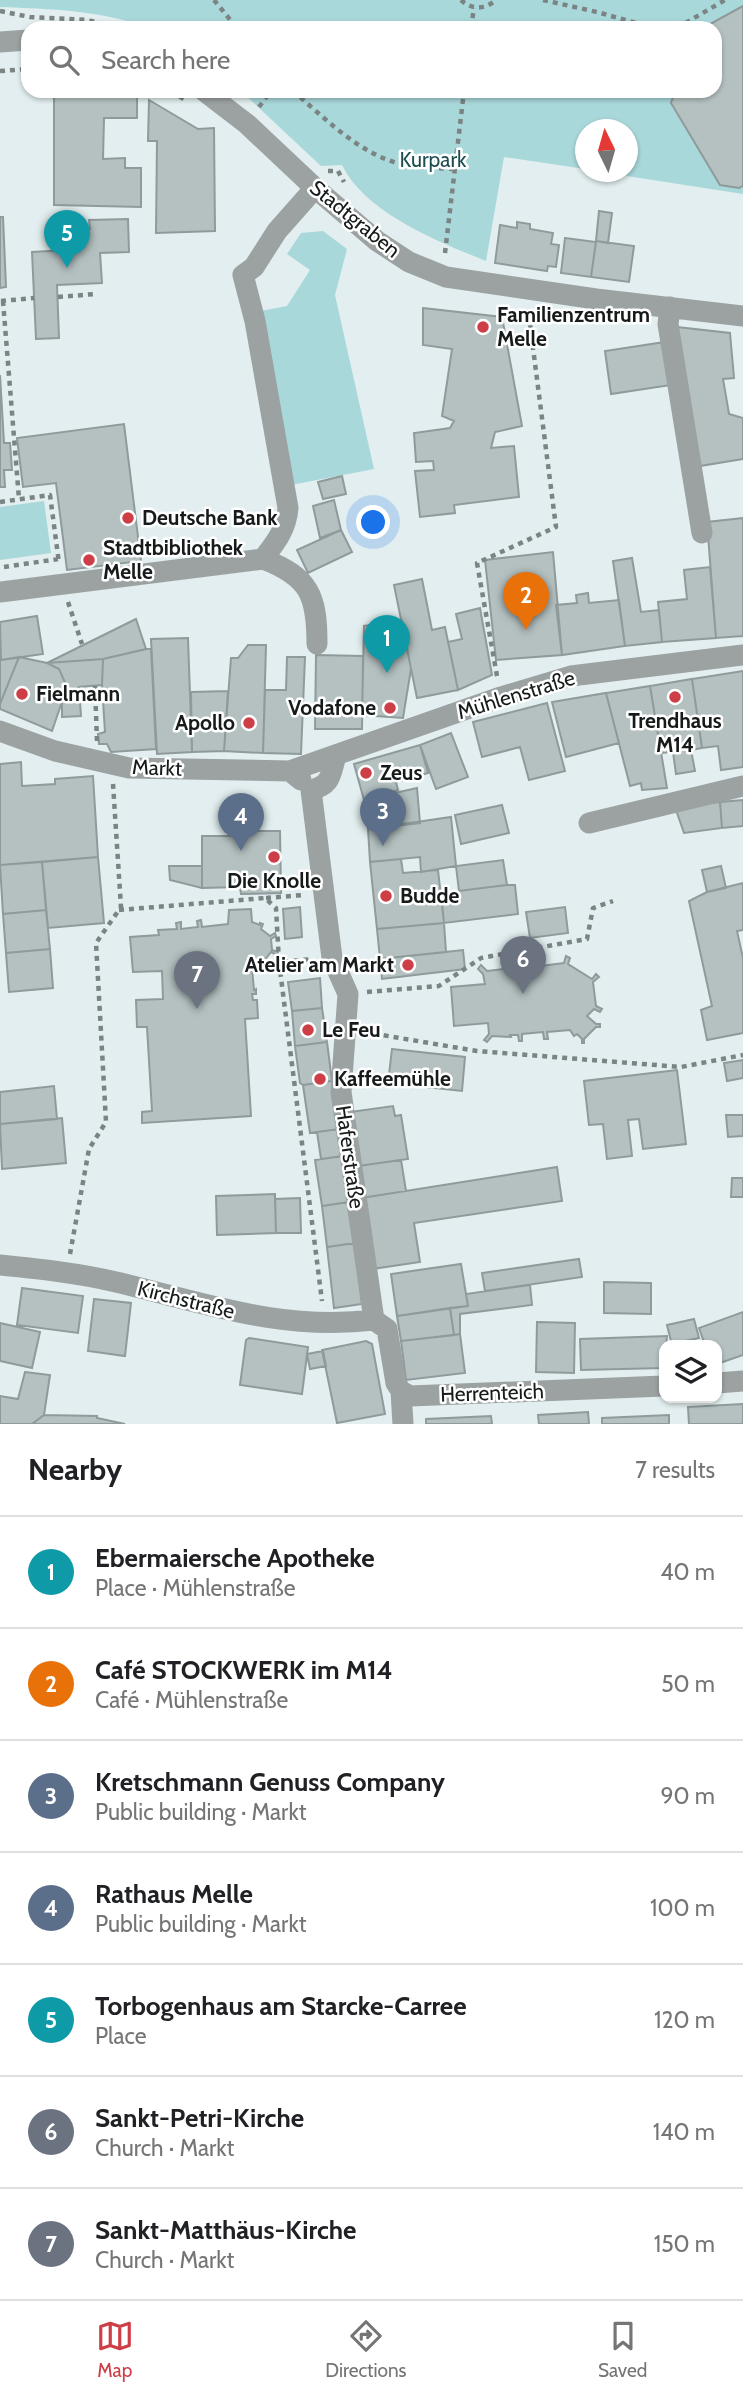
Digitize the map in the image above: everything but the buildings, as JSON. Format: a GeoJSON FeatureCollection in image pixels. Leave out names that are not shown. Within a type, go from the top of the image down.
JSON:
{"type":"FeatureCollection","features":[{"type":"Feature","properties":{"kind":"street"},"geometry":{"type":"LineString","coordinates":[[0,42],[21,40]]}},
{"type":"Feature","properties":{"kind":"street","name":"Stadtgraben"},"geometry":{"type":"LineString","coordinates":[[213,98],[247,124],[377,241],[409,262],[446,277],[743,316]]}},
{"type":"Feature","properties":{"kind":"street"},"geometry":{"type":"LineString","coordinates":[[263,559],[280,537],[287,522],[288,508],[255,321],[243,275],[254,267],[277,231],[315,188]]}},
{"type":"Feature","properties":{"kind":"street"},"geometry":{"type":"LineString","coordinates":[[670,307],[668,324],[702,533]]}},
{"type":"Feature","properties":{"kind":"street"},"geometry":{"type":"LineString","coordinates":[[0,592],[263,559],[295,575],[307,588],[316,609],[317,644]]}},
{"type":"Feature","properties":{"kind":"street","name":"Mühlenstraße"},"geometry":{"type":"LineString","coordinates":[[290,771],[501,697],[571,676],[743,655]]}},
{"type":"Feature","properties":{"kind":"street","name":"Markt"},"geometry":{"type":"LineString","coordinates":[[0,731],[55,751],[129,768],[290,771]]}},
{"type":"Feature","properties":{"kind":"street"},"geometry":{"type":"LineString","coordinates":[[311,790],[323,787],[328,782],[336,756]]}},
{"type":"Feature","properties":{"kind":"street"},"geometry":{"type":"LineString","coordinates":[[290,771],[311,790],[332,958],[348,994]]}},
{"type":"Feature","properties":{"kind":"street"},"geometry":{"type":"LineString","coordinates":[[589,823],[743,786]]}},
{"type":"Feature","properties":{"kind":"street","name":"Haferstraße"},"geometry":{"type":"LineString","coordinates":[[348,994],[341,1092],[374,1320]]}},
{"type":"Feature","properties":{"kind":"street","name":"Kirchstraße"},"geometry":{"type":"LineString","coordinates":[[0,1265],[66,1272],[116,1282],[227,1312],[271,1319],[325,1323],[374,1320]]}},
{"type":"Feature","properties":{"kind":"street"},"geometry":{"type":"LineString","coordinates":[[374,1320],[387,1329],[396,1383],[401,1391],[403,1424]]}},
{"type":"Feature","properties":{"kind":"street"},"geometry":{"type":"LineString","coordinates":[[722,1383],[743,1381]]}},
{"type":"Feature","properties":{"kind":"street","name":"Herrenteich"},"geometry":{"type":"LineString","coordinates":[[401,1391],[410,1396],[422,1396],[659,1386]]}},
{"type":"Feature","properties":{"kind":"path"},"geometry":{"type":"LineString","coordinates":[[214,0],[231,21]]}},
{"type":"Feature","properties":{"kind":"path"},"geometry":{"type":"LineString","coordinates":[[461,0],[474,8],[485,7],[496,0]]}},
{"type":"Feature","properties":{"kind":"path"},"geometry":{"type":"LineString","coordinates":[[542,0],[629,21]]}},
{"type":"Feature","properties":{"kind":"path"},"geometry":{"type":"LineString","coordinates":[[689,21],[725,0]]}},
{"type":"Feature","properties":{"kind":"path"},"geometry":{"type":"LineString","coordinates":[[472,21],[474,8]]}},
{"type":"Feature","properties":{"kind":"path"},"geometry":{"type":"LineString","coordinates":[[0,11],[30,17],[92,21]]}},
{"type":"Feature","properties":{"kind":"path"},"geometry":{"type":"LineString","coordinates":[[0,71],[21,70]]}},
{"type":"Feature","properties":{"kind":"path"},"geometry":{"type":"LineString","coordinates":[[302,98],[358,144],[381,158],[406,166],[454,169]]}},
{"type":"Feature","properties":{"kind":"path"},"geometry":{"type":"LineString","coordinates":[[446,277],[445,245],[463,98]]}},
{"type":"Feature","properties":{"kind":"path"},"geometry":{"type":"LineString","coordinates":[[501,697],[477,563],[556,527],[526,289]]}},
{"type":"Feature","properties":{"kind":"path"},"geometry":{"type":"LineString","coordinates":[[58,297],[95,294]]}},
{"type":"Feature","properties":{"kind":"path"},"geometry":{"type":"LineString","coordinates":[[19,499],[1,301],[34,298]]}},
{"type":"Feature","properties":{"kind":"path"},"geometry":{"type":"LineString","coordinates":[[0,502],[50,495],[61,583],[82,644]]}},
{"type":"Feature","properties":{"kind":"path"},"geometry":{"type":"LineString","coordinates":[[0,568],[58,559]]}},
{"type":"Feature","properties":{"kind":"path"},"geometry":{"type":"LineString","coordinates":[[66,1272],[89,1149],[106,1122],[96,943],[121,907],[95,686]]}},
{"type":"Feature","properties":{"kind":"path"},"geometry":{"type":"LineString","coordinates":[[119,910],[297,895]]}},
{"type":"Feature","properties":{"kind":"path"},"geometry":{"type":"LineString","coordinates":[[265,898],[276,908],[279,962],[325,1323]]}},
{"type":"Feature","properties":{"kind":"path"},"geometry":{"type":"LineString","coordinates":[[348,994],[439,986],[481,958],[587,939],[593,908],[612,901]]}},
{"type":"Feature","properties":{"kind":"path"},"geometry":{"type":"LineString","coordinates":[[279,962],[302,960]]}},
{"type":"Feature","properties":{"kind":"path"},"geometry":{"type":"LineString","coordinates":[[346,1029],[477,1051],[681,1067],[743,1055]]}},
{"type":"Feature","properties":{"kind":"green space","name":"Kurpark"},"geometry":{"type":"Polygon","coordinates":[[[0,0],[743,0],[743,194],[638,178],[638,119],[575,119],[575,168],[504,157],[486,261],[426,235],[385,211],[353,182],[342,165],[321,166],[248,98],[722,98],[722,21],[127,21],[57,10],[0,7],[0,0]]]}},
{"type":"Feature","properties":{"kind":"green space"},"geometry":{"type":"Polygon","coordinates":[[[323,231],[347,249],[335,295],[374,469],[291,485],[261,311],[287,306],[310,270],[287,254],[301,233],[323,231]]]}},
{"type":"Feature","properties":{"kind":"green space"},"geometry":{"type":"Polygon","coordinates":[[[44,501],[51,553],[0,560],[0,507],[44,501]]]}},
{"type":"Feature","properties":{"kind":"place","name":"Torbogenhaus am Starcke-Carree"},"geometry":{"type":"Point","coordinates":[67,268]}},
{"type":"Feature","properties":{"kind":"place","name":"Familienzentrum Melle"},"geometry":{"type":"Point","coordinates":[483,327]}},
{"type":"Feature","properties":{"kind":"place","name":"Deutsche Bank"},"geometry":{"type":"Point","coordinates":[128,518]}},
{"type":"Feature","properties":{"kind":"place","name":"Stadtbibliothek Melle"},"geometry":{"type":"Point","coordinates":[89,560]}},
{"type":"Feature","properties":{"kind":"place","name":"Café STOCKWERK im M14"},"geometry":{"type":"Point","coordinates":[526,630]}},
{"type":"Feature","properties":{"kind":"place","name":"Ebermaiersche Apotheke"},"geometry":{"type":"Point","coordinates":[387,673]}},
{"type":"Feature","properties":{"kind":"place","name":"Fielmann"},"geometry":{"type":"Point","coordinates":[22,694]}},
{"type":"Feature","properties":{"kind":"place","name":"Trendhaus M14"},"geometry":{"type":"Point","coordinates":[675,697]}},
{"type":"Feature","properties":{"kind":"place","name":"Vodafone"},"geometry":{"type":"Point","coordinates":[390,708]}},
{"type":"Feature","properties":{"kind":"place","name":"Apollo"},"geometry":{"type":"Point","coordinates":[249,723]}},
{"type":"Feature","properties":{"kind":"place","name":"Zeus"},"geometry":{"type":"Point","coordinates":[366,773]}},
{"type":"Feature","properties":{"kind":"place","name":"Kretschmann Genuss Company"},"geometry":{"type":"Point","coordinates":[383,846]}},
{"type":"Feature","properties":{"kind":"place","name":"Rathaus Melle"},"geometry":{"type":"Point","coordinates":[241,851]}},
{"type":"Feature","properties":{"kind":"place","name":"Die Knolle"},"geometry":{"type":"Point","coordinates":[274,857]}},
{"type":"Feature","properties":{"kind":"place","name":"Budde"},"geometry":{"type":"Point","coordinates":[386,896]}},
{"type":"Feature","properties":{"kind":"place","name":"Atelier am Markt"},"geometry":{"type":"Point","coordinates":[408,965]}},
{"type":"Feature","properties":{"kind":"place","name":"Sankt-Petri-Kirche"},"geometry":{"type":"Point","coordinates":[523,994]}},
{"type":"Feature","properties":{"kind":"place","name":"Sankt-Matthäus-Kirche"},"geometry":{"type":"Point","coordinates":[197,1009]}},
{"type":"Feature","properties":{"kind":"place","name":"Le Feu"},"geometry":{"type":"Point","coordinates":[308,1030]}},
{"type":"Feature","properties":{"kind":"place","name":"Kaffeemühle"},"geometry":{"type":"Point","coordinates":[320,1079]}}]}
